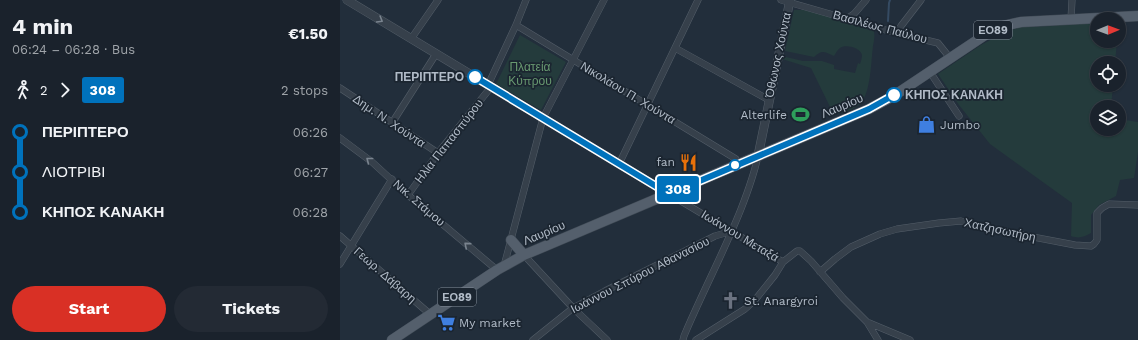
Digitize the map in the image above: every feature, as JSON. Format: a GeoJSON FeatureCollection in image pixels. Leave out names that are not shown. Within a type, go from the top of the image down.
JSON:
{"type":"FeatureCollection","features":[{"type":"Feature","properties":{"kind":"main road","name":"Λαυρίου"},"geometry":{"type":"LineString","coordinates":[[392,340],[501,268],[524,255],[876,105],[930,72],[985,35],[1007,24],[1026,21],[1138,16]]}},
{"type":"Feature","properties":{"kind":"main road"},"geometry":{"type":"LineString","coordinates":[[511,240],[524,255]]}},
{"type":"Feature","properties":{"kind":"street","name":"Ιωάννου Μεταξά"},"geometry":{"type":"LineString","coordinates":[[347,0],[783,262]]}},
{"type":"Feature","properties":{"kind":"street"},"geometry":{"type":"LineString","coordinates":[[411,39],[438,0]]}},
{"type":"Feature","properties":{"kind":"street","name":"Ηλία Παπασπύρου"},"geometry":{"type":"LineString","coordinates":[[408,195],[438,153],[490,86],[526,0]]}},
{"type":"Feature","properties":{"kind":"street"},"geometry":{"type":"LineString","coordinates":[[501,268],[511,240],[543,118],[604,0]]}},
{"type":"Feature","properties":{"kind":"street"},"geometry":{"type":"LineString","coordinates":[[619,164],[698,0]]}},
{"type":"Feature","properties":{"kind":"street","name":"Βασιλέως Παύλου"},"geometry":{"type":"LineString","coordinates":[[781,0],[790,1],[896,33],[938,43],[950,58]]}},
{"type":"Feature","properties":{"kind":"street"},"geometry":{"type":"LineString","coordinates":[[848,18],[854,14],[866,0]]}},
{"type":"Feature","properties":{"kind":"street"},"geometry":{"type":"LineString","coordinates":[[896,33],[921,0]]}},
{"type":"Feature","properties":{"kind":"street"},"geometry":{"type":"LineString","coordinates":[[1071,19],[1072,0]]}},
{"type":"Feature","properties":{"kind":"street","name":"Όθωνος Χούντα"},"geometry":{"type":"LineString","coordinates":[[758,156],[790,1]]}},
{"type":"Feature","properties":{"kind":"street","name":"Νικολάου Π. Χούντα"},"geometry":{"type":"LineString","coordinates":[[516,25],[736,159],[738,164]]}},
{"type":"Feature","properties":{"kind":"street"},"geometry":{"type":"LineString","coordinates":[[675,48],[769,100]]}},
{"type":"Feature","properties":{"kind":"street"},"geometry":{"type":"LineString","coordinates":[[392,123],[436,54]]}},
{"type":"Feature","properties":{"kind":"street"},"geometry":{"type":"LineString","coordinates":[[930,72],[959,116]]}},
{"type":"Feature","properties":{"kind":"street","name":"Δημ. Ν. Χούντα"},"geometry":{"type":"LineString","coordinates":[[340,88],[438,153]]}},
{"type":"Feature","properties":{"kind":"street","name":"Νικ. Στάμου"},"geometry":{"type":"LineString","coordinates":[[340,138],[372,162],[408,195],[501,268]]}},
{"type":"Feature","properties":{"kind":"street"},"geometry":{"type":"LineString","coordinates":[[683,340],[701,297],[732,231],[755,172],[758,156]]}},
{"type":"Feature","properties":{"kind":"street"},"geometry":{"type":"LineString","coordinates":[[340,264],[392,179]]}},
{"type":"Feature","properties":{"kind":"street","name":"Χατζησωτήρη"},"geometry":{"type":"LineString","coordinates":[[820,272],[851,247],[880,234],[897,229],[938,223],[960,221],[986,228],[1075,245],[1091,246],[1094,244],[1097,236],[1097,214],[1102,208],[1109,204],[1138,205]]}},
{"type":"Feature","properties":{"kind":"street","name":"Ιωάννου Σπύρου Αθανασίου"},"geometry":{"type":"LineString","coordinates":[[533,340],[573,308],[612,287],[716,236],[732,231]]}},
{"type":"Feature","properties":{"kind":"street","name":"Γεωρ. Δάβαρη"},"geometry":{"type":"LineString","coordinates":[[340,236],[430,315]]}},
{"type":"Feature","properties":{"kind":"street"},"geometry":{"type":"LineString","coordinates":[[696,340],[744,309],[755,300],[776,275],[783,262],[800,250],[843,298],[867,322],[878,340]]}},
{"type":"Feature","properties":{"kind":"street"},"geometry":{"type":"LineString","coordinates":[[524,255],[573,308],[608,340]]}},
{"type":"Feature","properties":{"kind":"street"},"geometry":{"type":"LineString","coordinates":[[867,322],[910,340]]}},
{"type":"Feature","properties":{"kind":"green space"},"geometry":{"type":"Polygon","coordinates":[[[794,10],[804,10],[854,22],[868,26],[874,31],[868,85],[864,99],[855,108],[834,115],[811,68],[782,59],[786,57],[803,61],[822,61],[834,65],[834,69],[855,73],[858,63],[860,64],[861,60],[861,52],[849,46],[840,48],[834,56],[821,52],[814,57],[785,51],[794,10]]]}},
{"type":"Feature","properties":{"kind":"green space"},"geometry":{"type":"Polygon","coordinates":[[[1090,20],[1090,48],[1116,48],[1116,56],[1090,56],[1090,92],[1112,92],[1112,100],[1090,100],[1090,136],[1126,136],[1126,120],[1138,122],[1138,152],[1134,178],[1120,180],[1116,196],[1099,205],[1091,215],[1091,233],[1079,237],[1071,236],[1072,203],[990,144],[959,105],[938,74],[981,45],[1005,32],[1021,27],[1052,26],[1069,22],[1090,20]]]}},
{"type":"Feature","properties":{"kind":"green space","name":"Πλατεία Κύπρου"},"geometry":{"type":"Polygon","coordinates":[[[520,35],[566,62],[541,110],[496,84],[520,35]]]}},
{"type":"Feature","properties":{"kind":"waterway"},"geometry":{"type":"LineString","coordinates":[[888,21],[890,0]]}},
{"type":"Feature","properties":{"kind":"bus line","name":"308"},"geometry":{"type":"LineString","coordinates":[[475,77],[669,194],[869,109],[894,95]]}},
{"type":"Feature","properties":{"kind":"place","name":"ΠΕΡΙΠΤΕΡΟ"},"geometry":{"type":"Point","coordinates":[475,77]}},
{"type":"Feature","properties":{"kind":"place","name":"ΚΗΠΟΣ ΚΑΝΑΚΗ"},"geometry":{"type":"Point","coordinates":[894,95]}},
{"type":"Feature","properties":{"kind":"place","name":"Alterlife"},"geometry":{"type":"Point","coordinates":[800,115]}},
{"type":"Feature","properties":{"kind":"place","name":"Jumbo"},"geometry":{"type":"Point","coordinates":[927,125]}},
{"type":"Feature","properties":{"kind":"place","name":"fan"},"geometry":{"type":"Point","coordinates":[688,162]}},
{"type":"Feature","properties":{"kind":"place","name":"St. Anargyroi"},"geometry":{"type":"Point","coordinates":[731,301]}},
{"type":"Feature","properties":{"kind":"place","name":"My market"},"geometry":{"type":"Point","coordinates":[446,323]}}]}
